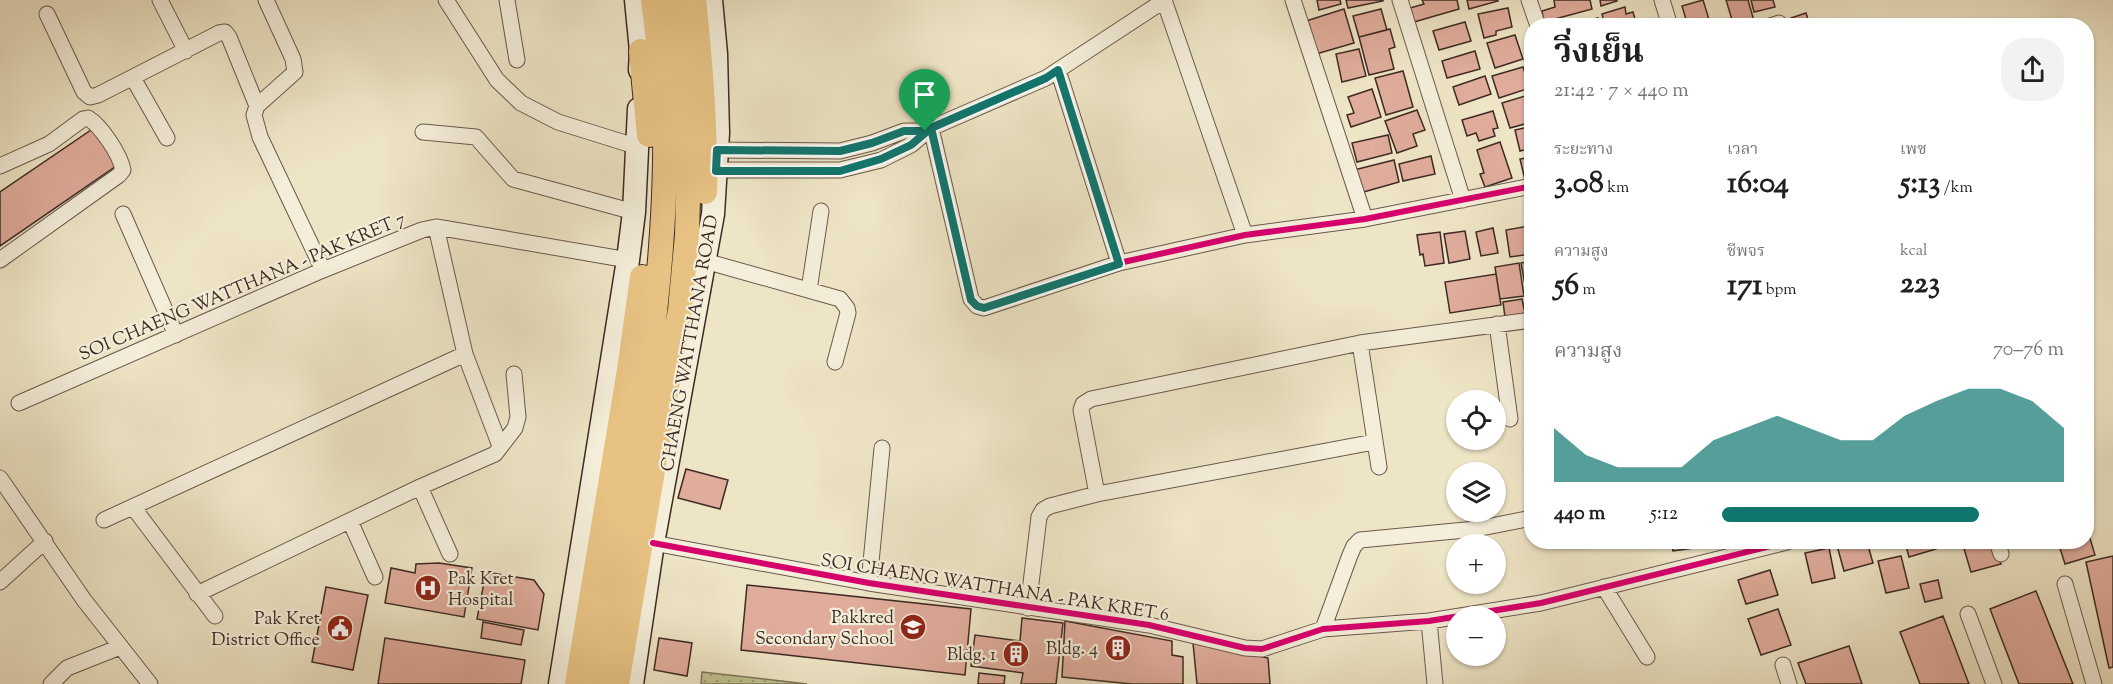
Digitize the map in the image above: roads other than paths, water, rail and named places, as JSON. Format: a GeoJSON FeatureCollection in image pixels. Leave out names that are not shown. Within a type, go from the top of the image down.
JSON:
{"type":"FeatureCollection","features":[{"type":"Feature","properties":{"kind":"main road"},"geometry":{"type":"LineString","coordinates":[[577,684],[629,370],[651,215],[651,154],[636,0]]}},
{"type":"Feature","properties":{"kind":"main road","name":"CHAENG WATTHANA ROAD"},"geometry":{"type":"LineString","coordinates":[[595,684],[643,400],[661,243],[665,162],[662,70],[653,0]]}},
{"type":"Feature","properties":{"kind":"main road","name":"CHAENG WATTHANA ROAD"},"geometry":{"type":"LineString","coordinates":[[617,684],[681,310],[687,235],[688,161],[677,0]]}},
{"type":"Feature","properties":{"kind":"main road"},"geometry":{"type":"LineString","coordinates":[[681,310],[698,236],[705,192],[706,140],[694,0]]}},
{"type":"Feature","properties":{"kind":"main road","name":"CHAENG WATTHANA ROAD"},"geometry":{"type":"LineString","coordinates":[[632,684],[653,543],[713,214],[717,160],[717,91],[711,0]]}},
{"type":"Feature","properties":{"kind":"main road"},"geometry":{"type":"LineString","coordinates":[[560,684],[628,260],[634,212],[641,51]]}},
{"type":"Feature","properties":{"kind":"street"},"geometry":{"type":"LineString","coordinates":[[160,0],[186,51]]}},
{"type":"Feature","properties":{"kind":"street"},"geometry":{"type":"LineString","coordinates":[[266,0],[293,59],[295,72],[258,106],[254,115],[260,137],[323,270]]}},
{"type":"Feature","properties":{"kind":"street"},"geometry":{"type":"LineString","coordinates":[[446,0],[497,80],[521,103],[558,122],[638,147]]}},
{"type":"Feature","properties":{"kind":"street"},"geometry":{"type":"LineString","coordinates":[[507,0],[517,60]]}},
{"type":"Feature","properties":{"kind":"street"},"geometry":{"type":"LineString","coordinates":[[717,160],[840,151],[872,143],[904,131],[928,130],[1046,78],[1164,0],[1245,235]]}},
{"type":"Feature","properties":{"kind":"street"},"geometry":{"type":"LineString","coordinates":[[1293,0],[1365,219]]}},
{"type":"Feature","properties":{"kind":"street"},"geometry":{"type":"LineString","coordinates":[[1400,0],[1463,200]]}},
{"type":"Feature","properties":{"kind":"street"},"geometry":{"type":"LineString","coordinates":[[1529,0],[1535,18]]}},
{"type":"Feature","properties":{"kind":"street"},"geometry":{"type":"LineString","coordinates":[[1662,0],[1668,18]]}},
{"type":"Feature","properties":{"kind":"street"},"geometry":{"type":"LineString","coordinates":[[48,14],[84,92],[90,97],[225,32],[258,106]]}},
{"type":"Feature","properties":{"kind":"street"},"geometry":{"type":"LineString","coordinates":[[1058,70],[1119,264]]}},
{"type":"Feature","properties":{"kind":"street"},"geometry":{"type":"LineString","coordinates":[[133,78],[167,138]]}},
{"type":"Feature","properties":{"kind":"street"},"geometry":{"type":"LineString","coordinates":[[0,166],[49,144],[83,119],[88,118],[96,123],[122,162],[123,170],[119,176],[0,260]]}},
{"type":"Feature","properties":{"kind":"street"},"geometry":{"type":"LineString","coordinates":[[928,130],[971,300],[977,306],[984,308],[1119,264],[1245,235],[1365,219],[1524,188]]}},
{"type":"Feature","properties":{"kind":"street"},"geometry":{"type":"LineString","coordinates":[[423,132],[476,137],[513,179],[634,212]]}},
{"type":"Feature","properties":{"kind":"street"},"geometry":{"type":"LineString","coordinates":[[809,290],[821,211]]}},
{"type":"Feature","properties":{"kind":"street"},"geometry":{"type":"LineString","coordinates":[[123,214],[176,335]]}},
{"type":"Feature","properties":{"kind":"street"},"geometry":{"type":"LineString","coordinates":[[436,227],[465,354],[500,446]]}},
{"type":"Feature","properties":{"kind":"street","name":"SOI CHAENG WATTHANA - PAK KRET 7"},"geometry":{"type":"LineString","coordinates":[[19,403],[323,270],[422,230],[436,227],[628,260]]}},
{"type":"Feature","properties":{"kind":"street"},"geometry":{"type":"LineString","coordinates":[[705,261],[840,299],[848,308],[835,362]]}},
{"type":"Feature","properties":{"kind":"street"},"geometry":{"type":"LineString","coordinates":[[1097,494],[1081,410],[1083,404],[1090,399],[1360,343],[1524,321]]}},
{"type":"Feature","properties":{"kind":"street"},"geometry":{"type":"LineString","coordinates":[[1497,324],[1510,419]]}},
{"type":"Feature","properties":{"kind":"street"},"geometry":{"type":"LineString","coordinates":[[1360,343],[1379,468]]}},
{"type":"Feature","properties":{"kind":"street"},"geometry":{"type":"LineString","coordinates":[[104,520],[465,354]]}},
{"type":"Feature","properties":{"kind":"street"},"geometry":{"type":"LineString","coordinates":[[197,594],[420,487],[495,454],[515,428],[518,417],[514,374]]}},
{"type":"Feature","properties":{"kind":"street"},"geometry":{"type":"LineString","coordinates":[[1028,608],[1039,517],[1043,510],[1050,506],[1097,494],[1374,442]]}},
{"type":"Feature","properties":{"kind":"street"},"geometry":{"type":"LineString","coordinates":[[869,583],[882,448]]}},
{"type":"Feature","properties":{"kind":"street"},"geometry":{"type":"LineString","coordinates":[[0,478],[84,600],[150,684]]}},
{"type":"Feature","properties":{"kind":"street"},"geometry":{"type":"LineString","coordinates":[[420,487],[450,554]]}},
{"type":"Feature","properties":{"kind":"street"},"geometry":{"type":"LineString","coordinates":[[133,507],[215,616]]}},
{"type":"Feature","properties":{"kind":"street"},"geometry":{"type":"LineString","coordinates":[[350,520],[375,577]]}},
{"type":"Feature","properties":{"kind":"street"},"geometry":{"type":"LineString","coordinates":[[1323,629],[1350,555],[1360,540],[1476,529],[1524,520]]}},
{"type":"Feature","properties":{"kind":"street"},"geometry":{"type":"LineString","coordinates":[[0,582],[45,542]]}},
{"type":"Feature","properties":{"kind":"street","name":"SOI CHAENG WATTHANA - PAK KRET 6"},"geometry":{"type":"LineString","coordinates":[[653,543],[869,583],[1149,625],[1245,648],[1262,649],[1323,629],[1429,621],[1541,603],[1759,549]]}},
{"type":"Feature","properties":{"kind":"street"},"geometry":{"type":"LineString","coordinates":[[2065,584],[2094,684]]}},
{"type":"Feature","properties":{"kind":"street"},"geometry":{"type":"LineString","coordinates":[[1604,587],[1647,657]]}},
{"type":"Feature","properties":{"kind":"street"},"geometry":{"type":"LineString","coordinates":[[1968,614],[1994,684]]}},
{"type":"Feature","properties":{"kind":"street"},"geometry":{"type":"LineString","coordinates":[[1429,621],[1436,684]]}},
{"type":"Feature","properties":{"kind":"street"},"geometry":{"type":"LineString","coordinates":[[51,684],[67,668],[120,647]]}},
{"type":"Feature","properties":{"kind":"street"},"geometry":{"type":"LineString","coordinates":[[1783,665],[1789,684]]}},
{"type":"Feature","properties":{"kind":"place","name":"Pak Kret Hospital"},"geometry":{"type":"Point","coordinates":[428,588]}},
{"type":"Feature","properties":{"kind":"place","name":"Pakkred Secondary School"},"geometry":{"type":"Point","coordinates":[913,627]}},
{"type":"Feature","properties":{"kind":"place","name":"Pak Kret District Office"},"geometry":{"type":"Point","coordinates":[340,628]}},
{"type":"Feature","properties":{"kind":"place","name":"Bldg. 4"},"geometry":{"type":"Point","coordinates":[1118,648]}},
{"type":"Feature","properties":{"kind":"place","name":"Bldg. 1"},"geometry":{"type":"Point","coordinates":[1016,654]}}]}
